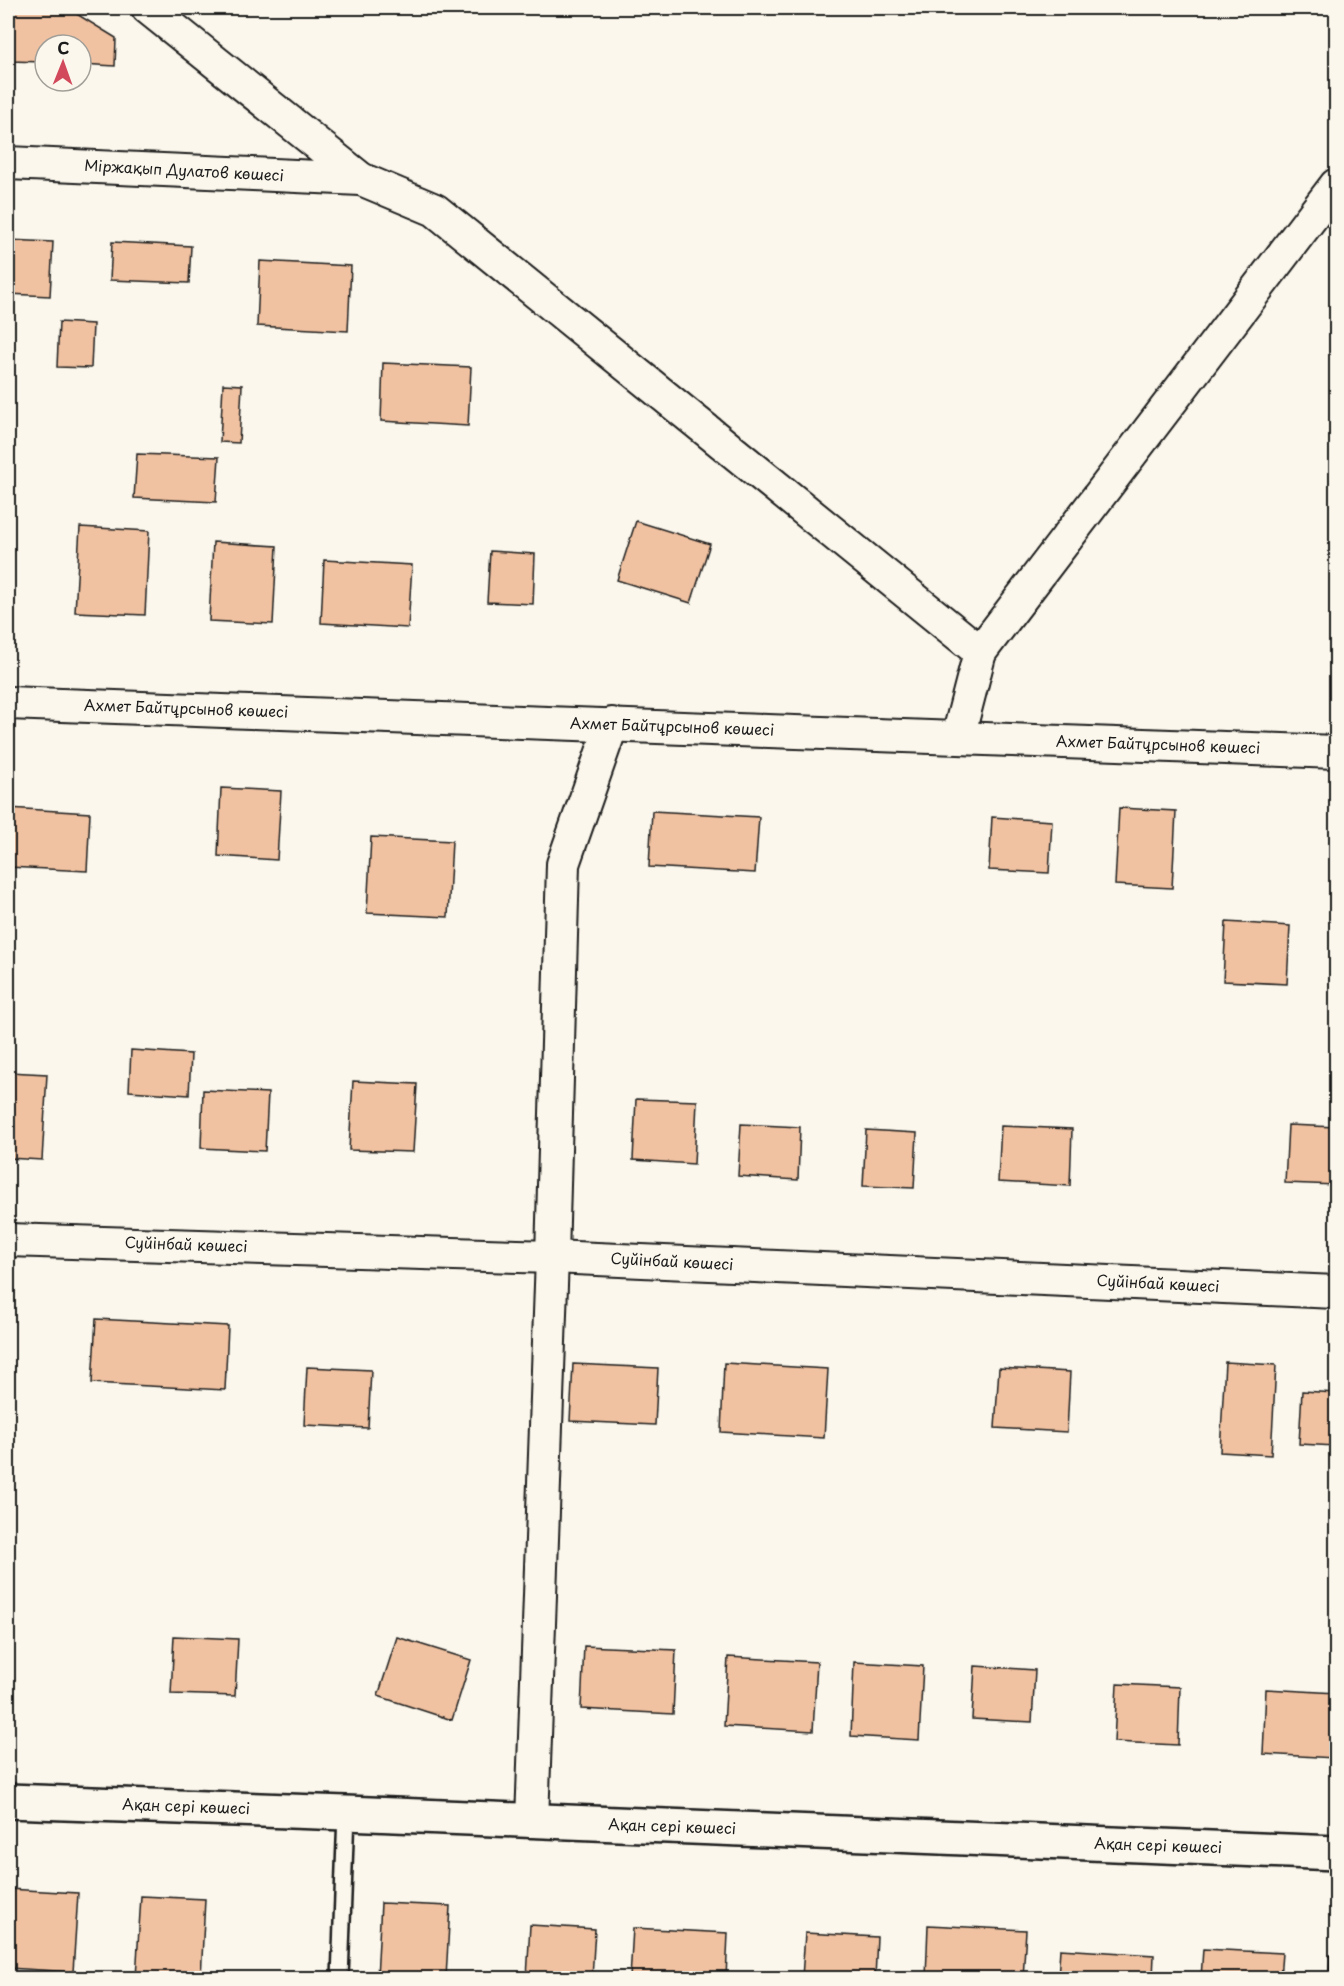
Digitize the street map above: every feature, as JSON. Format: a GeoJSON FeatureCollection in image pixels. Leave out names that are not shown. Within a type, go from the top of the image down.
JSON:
{"type":"FeatureCollection","features":[{"type":"Feature","properties":{"kind":"street"},"geometry":{"type":"LineString","coordinates":[[148,8],[361,180],[435,210],[980,652]]}},
{"type":"Feature","properties":{"kind":"street","name":"Міржақып Дулатов көшесі"},"geometry":{"type":"LineString","coordinates":[[8,163],[361,180]]}},
{"type":"Feature","properties":{"kind":"street"},"geometry":{"type":"LineString","coordinates":[[958,737],[980,652],[1334,193]]}},
{"type":"Feature","properties":{"kind":"street","name":"Ахмет Байтұрсынов көшесі"},"geometry":{"type":"LineString","coordinates":[[8,703],[1336,752]]}},
{"type":"Feature","properties":{"kind":"street"},"geometry":{"type":"LineString","coordinates":[[532,1821],[552,1257],[562,864],[612,724]]}},
{"type":"Feature","properties":{"kind":"street","name":"Суйінбай көшесі"},"geometry":{"type":"LineString","coordinates":[[8,1240],[552,1257],[1336,1292]]}},
{"type":"Feature","properties":{"kind":"street","name":"Ақан сері көшесі"},"geometry":{"type":"LineString","coordinates":[[8,1801],[1336,1853]]}},
{"type":"Feature","properties":{"kind":"lane"},"geometry":{"type":"LineString","coordinates":[[340,1978],[346,1813]]}},
{"type":"Feature","properties":{"kind":"building"},"geometry":{"type":"Polygon","coordinates":[[[12,8],[67,8],[116,38],[115,66],[93,65],[93,33],[33,33],[33,62],[9,61],[12,8]]]}},
{"type":"Feature","properties":{"kind":"building"},"geometry":{"type":"Polygon","coordinates":[[[8,240],[53,242],[50,296],[8,294],[8,240]]]}},
{"type":"Feature","properties":{"kind":"building"},"geometry":{"type":"Polygon","coordinates":[[[112,242],[191,246],[189,283],[110,280],[112,242]]]}},
{"type":"Feature","properties":{"kind":"building"},"geometry":{"type":"Polygon","coordinates":[[[260,261],[351,266],[348,331],[257,326],[260,261]]]}},
{"type":"Feature","properties":{"kind":"building"},"geometry":{"type":"Polygon","coordinates":[[[59,322],[93,324],[91,368],[57,367],[59,322]]]}},
{"type":"Feature","properties":{"kind":"building"},"geometry":{"type":"Polygon","coordinates":[[[383,363],[471,367],[468,426],[381,421],[383,363]]]}},
{"type":"Feature","properties":{"kind":"building"},"geometry":{"type":"Polygon","coordinates":[[[223,384],[242,385],[239,443],[220,442],[223,384]]]}},
{"type":"Feature","properties":{"kind":"building"},"geometry":{"type":"Polygon","coordinates":[[[137,454],[219,457],[216,502],[134,498],[137,454]]]}},
{"type":"Feature","properties":{"kind":"building"},"geometry":{"type":"Polygon","coordinates":[[[636,521],[710,544],[691,603],[617,580],[636,521]]]}},
{"type":"Feature","properties":{"kind":"building"},"geometry":{"type":"Polygon","coordinates":[[[80,527],[149,531],[145,615],[75,612],[80,527]]]}},
{"type":"Feature","properties":{"kind":"building"},"geometry":{"type":"Polygon","coordinates":[[[213,542],[277,546],[273,624],[209,621],[213,542]]]}},
{"type":"Feature","properties":{"kind":"building"},"geometry":{"type":"Polygon","coordinates":[[[490,551],[535,554],[533,604],[487,602],[490,551]]]}},
{"type":"Feature","properties":{"kind":"building"},"geometry":{"type":"Polygon","coordinates":[[[324,560],[412,565],[408,628],[321,623],[324,560]]]}},
{"type":"Feature","properties":{"kind":"building"},"geometry":{"type":"Polygon","coordinates":[[[221,788],[281,791],[277,860],[218,856],[221,788]]]}},
{"type":"Feature","properties":{"kind":"building"},"geometry":{"type":"Polygon","coordinates":[[[8,808],[90,813],[87,871],[8,867],[8,808]]]}},
{"type":"Feature","properties":{"kind":"building"},"geometry":{"type":"Polygon","coordinates":[[[1119,808],[1176,811],[1172,888],[1115,885],[1119,808]]]}},
{"type":"Feature","properties":{"kind":"building"},"geometry":{"type":"Polygon","coordinates":[[[652,811],[759,817],[755,873],[649,867],[652,811]]]}},
{"type":"Feature","properties":{"kind":"building"},"geometry":{"type":"Polygon","coordinates":[[[992,817],[1052,821],[1049,873],[989,870],[992,817]]]}},
{"type":"Feature","properties":{"kind":"building"},"geometry":{"type":"Polygon","coordinates":[[[371,837],[452,841],[448,917],[367,913],[371,837]]]}},
{"type":"Feature","properties":{"kind":"building"},"geometry":{"type":"Polygon","coordinates":[[[1226,922],[1290,926],[1287,984],[1223,981],[1226,922]]]}},
{"type":"Feature","properties":{"kind":"building"},"geometry":{"type":"Polygon","coordinates":[[[131,1050],[191,1054],[189,1095],[129,1091],[131,1050]]]}},
{"type":"Feature","properties":{"kind":"building"},"geometry":{"type":"Polygon","coordinates":[[[8,1072],[47,1074],[42,1160],[8,1158],[8,1072]]]}},
{"type":"Feature","properties":{"kind":"building"},"geometry":{"type":"Polygon","coordinates":[[[353,1081],[417,1084],[413,1152],[349,1150],[353,1081]]]}},
{"type":"Feature","properties":{"kind":"building"},"geometry":{"type":"Polygon","coordinates":[[[203,1090],[268,1093],[265,1151],[201,1148],[203,1090]]]}},
{"type":"Feature","properties":{"kind":"building"},"geometry":{"type":"Polygon","coordinates":[[[636,1099],[697,1101],[694,1164],[633,1160],[636,1099]]]}},
{"type":"Feature","properties":{"kind":"building"},"geometry":{"type":"Polygon","coordinates":[[[741,1124],[800,1127],[798,1180],[738,1176],[741,1124]]]}},
{"type":"Feature","properties":{"kind":"building"},"geometry":{"type":"Polygon","coordinates":[[[1288,1125],[1336,1127],[1336,1185],[1285,1183],[1288,1125]]]}},
{"type":"Feature","properties":{"kind":"building"},"geometry":{"type":"Polygon","coordinates":[[[1001,1126],[1072,1129],[1070,1186],[998,1182],[1001,1126]]]}},
{"type":"Feature","properties":{"kind":"building"},"geometry":{"type":"Polygon","coordinates":[[[866,1130],[917,1133],[914,1188],[863,1186],[866,1130]]]}},
{"type":"Feature","properties":{"kind":"building"},"geometry":{"type":"Polygon","coordinates":[[[96,1319],[228,1326],[225,1390],[92,1383],[96,1319]]]}},
{"type":"Feature","properties":{"kind":"building"},"geometry":{"type":"Polygon","coordinates":[[[1225,1362],[1276,1365],[1271,1455],[1220,1452],[1225,1362]]]}},
{"type":"Feature","properties":{"kind":"building"},"geometry":{"type":"Polygon","coordinates":[[[724,1363],[828,1369],[824,1438],[721,1432],[724,1363]]]}},
{"type":"Feature","properties":{"kind":"building"},"geometry":{"type":"Polygon","coordinates":[[[573,1364],[658,1368],[655,1425],[570,1421],[573,1364]]]}},
{"type":"Feature","properties":{"kind":"building"},"geometry":{"type":"Polygon","coordinates":[[[307,1367],[371,1370],[368,1428],[304,1425],[307,1367]]]}},
{"type":"Feature","properties":{"kind":"building"},"geometry":{"type":"Polygon","coordinates":[[[999,1368],[1070,1372],[1067,1432],[995,1428],[999,1368]]]}},
{"type":"Feature","properties":{"kind":"building"},"geometry":{"type":"Polygon","coordinates":[[[1302,1391],[1336,1393],[1336,1446],[1299,1444],[1302,1391]]]}},
{"type":"Feature","properties":{"kind":"building"},"geometry":{"type":"Polygon","coordinates":[[[174,1636],[238,1639],[235,1696],[171,1694],[174,1636]]]}},
{"type":"Feature","properties":{"kind":"building"},"geometry":{"type":"Polygon","coordinates":[[[397,1637],[471,1660],[452,1720],[378,1696],[397,1637]]]}},
{"type":"Feature","properties":{"kind":"building"},"geometry":{"type":"Polygon","coordinates":[[[584,1646],[676,1650],[673,1714],[581,1709],[584,1646]]]}},
{"type":"Feature","properties":{"kind":"building"},"geometry":{"type":"Polygon","coordinates":[[[728,1657],[817,1662],[813,1731],[724,1726],[728,1657]]]}},
{"type":"Feature","properties":{"kind":"building"},"geometry":{"type":"Polygon","coordinates":[[[854,1662],[923,1666],[919,1740],[851,1736],[854,1662]]]}},
{"type":"Feature","properties":{"kind":"building"},"geometry":{"type":"Polygon","coordinates":[[[975,1666],[1035,1670],[1032,1722],[972,1719],[975,1666]]]}},
{"type":"Feature","properties":{"kind":"building"},"geometry":{"type":"Polygon","coordinates":[[[1117,1684],[1180,1687],[1178,1745],[1114,1742],[1117,1684]]]}},
{"type":"Feature","properties":{"kind":"building"},"geometry":{"type":"Polygon","coordinates":[[[1266,1689],[1336,1693],[1335,1758],[1263,1754],[1266,1689]]]}},
{"type":"Feature","properties":{"kind":"building"},"geometry":{"type":"Polygon","coordinates":[[[8,1889],[78,1893],[73,1972],[8,1968],[8,1889]]]}},
{"type":"Feature","properties":{"kind":"building"},"geometry":{"type":"Polygon","coordinates":[[[141,1896],[205,1899],[201,1978],[136,1978],[141,1896]]]}},
{"type":"Feature","properties":{"kind":"building"},"geometry":{"type":"Polygon","coordinates":[[[381,1903],[450,1906],[446,1978],[377,1978],[381,1903]]]}},
{"type":"Feature","properties":{"kind":"building"},"geometry":{"type":"Polygon","coordinates":[[[530,1925],[595,1929],[592,1978],[527,1978],[530,1925]]]}},
{"type":"Feature","properties":{"kind":"building"},"geometry":{"type":"Polygon","coordinates":[[[928,1925],[1026,1930],[1023,1978],[926,1978],[928,1925]]]}},
{"type":"Feature","properties":{"kind":"building"},"geometry":{"type":"Polygon","coordinates":[[[633,1928],[728,1933],[726,1978],[630,1978],[633,1928]]]}},
{"type":"Feature","properties":{"kind":"building"},"geometry":{"type":"Polygon","coordinates":[[[805,1933],[877,1937],[875,1978],[802,1978],[805,1933]]]}},
{"type":"Feature","properties":{"kind":"building"},"geometry":{"type":"Polygon","coordinates":[[[1060,1949],[1154,1955],[1153,1978],[1058,1978],[1060,1949]]]}},
{"type":"Feature","properties":{"kind":"building"},"geometry":{"type":"Polygon","coordinates":[[[1203,1949],[1282,1953],[1280,1978],[1201,1978],[1203,1949]]]}},
{"type":"Feature","properties":{"kind":"building"},"geometry":{"type":"Polygon","coordinates":[[[1330,1955],[1336,1956],[1336,1978],[1329,1978],[1330,1955]]]}}]}
